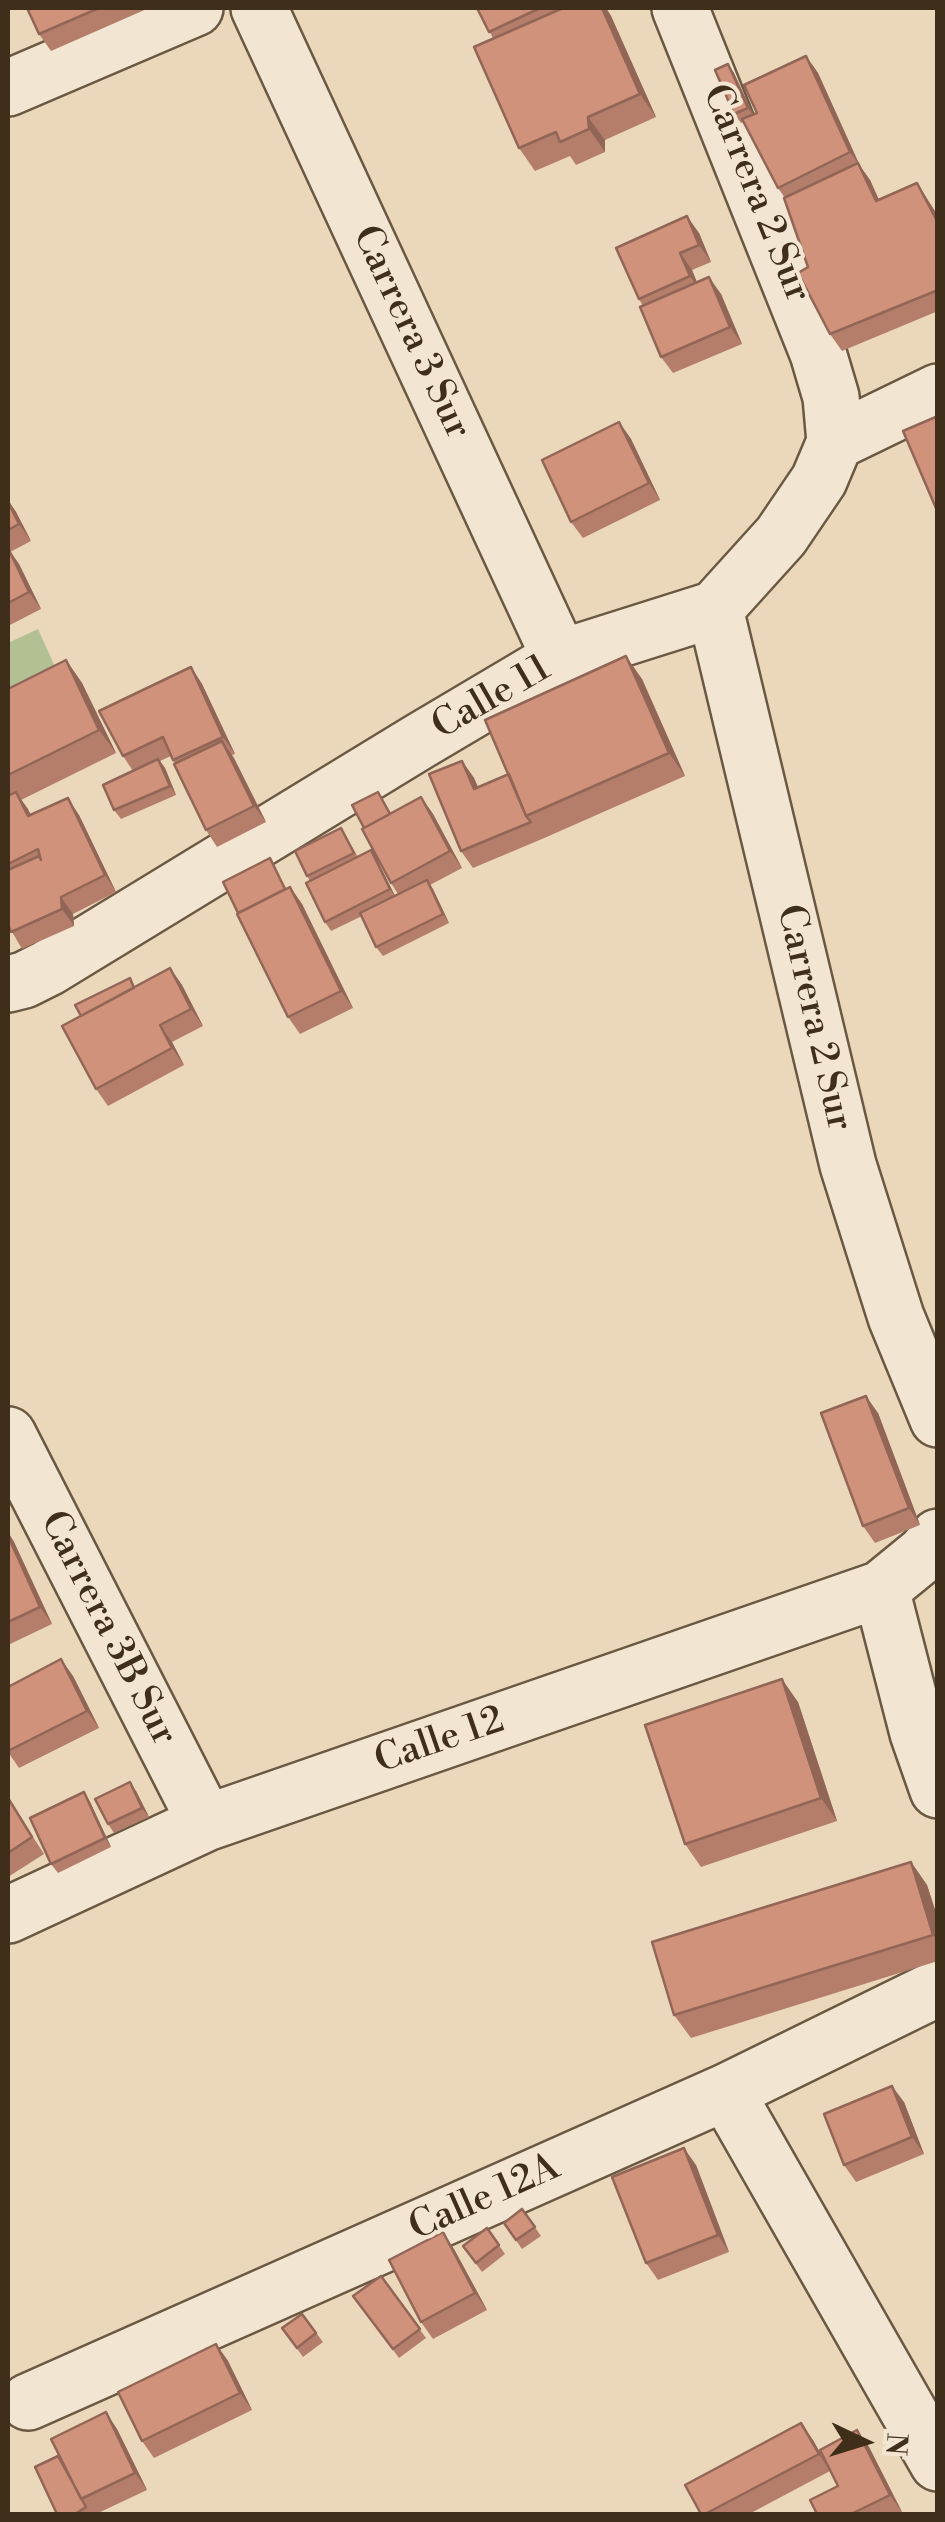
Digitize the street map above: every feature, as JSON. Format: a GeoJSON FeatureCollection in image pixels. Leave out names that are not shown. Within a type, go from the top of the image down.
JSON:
{"type":"FeatureCollection","features":[{"type":"Feature","properties":{"kind":"street"},"geometry":{"type":"LineString","coordinates":[[8,88],[195,8]]}},
{"type":"Feature","properties":{"kind":"street","name":"Carrera 3 Sur"},"geometry":{"type":"LineString","coordinates":[[259,8],[560,658]]}},
{"type":"Feature","properties":{"kind":"street","name":"Carrera 2 Sur"},"geometry":{"type":"LineString","coordinates":[[680,8],[818,352],[831,397],[835,442]]}},
{"type":"Feature","properties":{"kind":"street"},"geometry":{"type":"LineString","coordinates":[[835,442],[938,392]]}},
{"type":"Feature","properties":{"kind":"street","name":"Calle 11"},"geometry":{"type":"LineString","coordinates":[[8,984],[48,968],[560,658],[715,609],[782,536],[819,480],[835,442]]}},
{"type":"Feature","properties":{"kind":"street","name":"Carrera 2 Sur"},"geometry":{"type":"LineString","coordinates":[[715,609],[848,1165],[896,1318],[938,1420]]}},
{"type":"Feature","properties":{"kind":"street","name":"Carrera 3B Sur"},"geometry":{"type":"LineString","coordinates":[[8,1434],[206,1823]]}},
{"type":"Feature","properties":{"kind":"street"},"geometry":{"type":"LineString","coordinates":[[938,1536],[881,1589],[918,1732],[938,1790]]}},
{"type":"Feature","properties":{"kind":"street","name":"Calle 12"},"geometry":{"type":"LineString","coordinates":[[8,1916],[206,1823],[881,1589]]}},
{"type":"Feature","properties":{"kind":"street","name":"Calle 12A"},"geometry":{"type":"LineString","coordinates":[[28,2402],[726,2092],[938,1988]]}},
{"type":"Feature","properties":{"kind":"street"},"geometry":{"type":"LineString","coordinates":[[726,2092],[938,2463]]}},
{"type":"Feature","properties":{"kind":"green space"},"geometry":{"type":"Polygon","coordinates":[[[38,629],[65,689],[8,716],[8,643],[38,629]]]}},
{"type":"Feature","properties":{"kind":"building"},"geometry":{"type":"Polygon","coordinates":[[[27,8],[99,8],[39,34],[27,8]]]}},
{"type":"Feature","properties":{"kind":"building"},"geometry":{"type":"Polygon","coordinates":[[[477,8],[540,8],[489,32],[477,8]]]}},
{"type":"Feature","properties":{"kind":"building"},"geometry":{"type":"Polygon","coordinates":[[[563,8],[602,8],[640,94],[588,117],[589,129],[560,142],[556,132],[519,148],[474,47],[563,8]]]}},
{"type":"Feature","properties":{"kind":"building"},"geometry":{"type":"Polygon","coordinates":[[[806,56],[850,152],[778,188],[742,119],[757,113],[744,85],[806,56]]]}},
{"type":"Feature","properties":{"kind":"building"},"geometry":{"type":"Polygon","coordinates":[[[728,64],[748,108],[734,114],[715,70],[728,64]]]}},
{"type":"Feature","properties":{"kind":"building"},"geometry":{"type":"Polygon","coordinates":[[[858,163],[876,201],[917,183],[938,223],[938,290],[830,334],[798,273],[808,267],[784,198],[858,163]]]}},
{"type":"Feature","properties":{"kind":"building"},"geometry":{"type":"Polygon","coordinates":[[[687,216],[699,245],[680,253],[690,276],[639,299],[616,248],[687,216]]]}},
{"type":"Feature","properties":{"kind":"building"},"geometry":{"type":"Polygon","coordinates":[[[709,277],[730,327],[661,357],[640,307],[709,277]]]}},
{"type":"Feature","properties":{"kind":"building"},"geometry":{"type":"Polygon","coordinates":[[[938,416],[938,513],[903,431],[938,416]]]}},
{"type":"Feature","properties":{"kind":"building"},"geometry":{"type":"Polygon","coordinates":[[[619,422],[649,483],[571,522],[542,460],[619,422]]]}},
{"type":"Feature","properties":{"kind":"building"},"geometry":{"type":"Polygon","coordinates":[[[8,502],[19,524],[8,530],[8,502]]]}},
{"type":"Feature","properties":{"kind":"building"},"geometry":{"type":"Polygon","coordinates":[[[8,548],[29,592],[8,603],[8,548]]]}},
{"type":"Feature","properties":{"kind":"building"},"geometry":{"type":"Polygon","coordinates":[[[626,656],[669,753],[526,816],[485,720],[626,656]]]}},
{"type":"Feature","properties":{"kind":"building"},"geometry":{"type":"Polygon","coordinates":[[[66,660],[99,730],[8,775],[8,689],[66,660]]]}},
{"type":"Feature","properties":{"kind":"building"},"geometry":{"type":"Polygon","coordinates":[[[191,667],[223,737],[173,760],[163,737],[123,756],[99,711],[191,667]]]}},
{"type":"Feature","properties":{"kind":"building"},"geometry":{"type":"Polygon","coordinates":[[[222,741],[254,806],[206,830],[174,764],[222,741]]]}},
{"type":"Feature","properties":{"kind":"building"},"geometry":{"type":"Polygon","coordinates":[[[158,759],[170,786],[114,810],[103,785],[158,759]]]}},
{"type":"Feature","properties":{"kind":"building"},"geometry":{"type":"Polygon","coordinates":[[[462,761],[474,789],[509,774],[531,822],[461,851],[429,774],[462,761]]]}},
{"type":"Feature","properties":{"kind":"building"},"geometry":{"type":"Polygon","coordinates":[[[16,792],[28,816],[68,798],[105,875],[61,897],[62,909],[11,932],[8,870],[39,856],[41,860],[38,849],[8,864],[8,796],[16,792]]]}},
{"type":"Feature","properties":{"kind":"building"},"geometry":{"type":"Polygon","coordinates":[[[378,792],[390,814],[364,828],[352,805],[378,792]]]}},
{"type":"Feature","properties":{"kind":"building"},"geometry":{"type":"Polygon","coordinates":[[[421,797],[450,851],[391,883],[362,829],[421,797]]]}},
{"type":"Feature","properties":{"kind":"building"},"geometry":{"type":"Polygon","coordinates":[[[341,828],[354,853],[307,876],[295,851],[341,828]]]}},
{"type":"Feature","properties":{"kind":"building"},"geometry":{"type":"Polygon","coordinates":[[[371,850],[390,889],[325,922],[306,883],[371,850]]]}},
{"type":"Feature","properties":{"kind":"building"},"geometry":{"type":"Polygon","coordinates":[[[270,858],[285,889],[238,913],[223,882],[270,858]]]}},
{"type":"Feature","properties":{"kind":"building"},"geometry":{"type":"Polygon","coordinates":[[[427,880],[443,914],[376,947],[360,913],[427,880]]]}},
{"type":"Feature","properties":{"kind":"building"},"geometry":{"type":"Polygon","coordinates":[[[290,887],[341,991],[288,1017],[237,914],[290,887]]]}},
{"type":"Feature","properties":{"kind":"building"},"geometry":{"type":"Polygon","coordinates":[[[170,968],[191,1009],[160,1025],[172,1048],[96,1089],[62,1026],[170,968]]]}},
{"type":"Feature","properties":{"kind":"building"},"geometry":{"type":"Polygon","coordinates":[[[130,978],[134,988],[81,1016],[75,1005],[130,978]]]}},
{"type":"Feature","properties":{"kind":"building"},"geometry":{"type":"Polygon","coordinates":[[[866,1396],[909,1508],[863,1526],[821,1413],[866,1396]]]}},
{"type":"Feature","properties":{"kind":"building"},"geometry":{"type":"Polygon","coordinates":[[[8,1536],[40,1607],[8,1622],[8,1536]]]}},
{"type":"Feature","properties":{"kind":"building"},"geometry":{"type":"Polygon","coordinates":[[[61,1659],[87,1711],[8,1751],[8,1687],[61,1659]]]}},
{"type":"Feature","properties":{"kind":"building"},"geometry":{"type":"Polygon","coordinates":[[[782,1679],[821,1798],[685,1844],[645,1725],[782,1679]]]}},
{"type":"Feature","properties":{"kind":"building"},"geometry":{"type":"Polygon","coordinates":[[[130,1782],[142,1808],[108,1824],[95,1799],[130,1782]]]}},
{"type":"Feature","properties":{"kind":"building"},"geometry":{"type":"Polygon","coordinates":[[[84,1792],[105,1838],[51,1864],[30,1818],[84,1792]]]}},
{"type":"Feature","properties":{"kind":"building"},"geometry":{"type":"Polygon","coordinates":[[[8,1798],[32,1837],[8,1853],[8,1798]]]}},
{"type":"Feature","properties":{"kind":"building"},"geometry":{"type":"Polygon","coordinates":[[[911,1862],[933,1935],[674,2015],[652,1942],[911,1862]]]}},
{"type":"Feature","properties":{"kind":"building"},"geometry":{"type":"Polygon","coordinates":[[[892,2086],[912,2137],[844,2165],[824,2114],[892,2086]]]}},
{"type":"Feature","properties":{"kind":"building"},"geometry":{"type":"Polygon","coordinates":[[[684,2148],[718,2235],[646,2263],[612,2177],[684,2148]]]}},
{"type":"Feature","properties":{"kind":"building"},"geometry":{"type":"Polygon","coordinates":[[[522,2209],[535,2227],[516,2240],[504,2223],[522,2209]]]}},
{"type":"Feature","properties":{"kind":"building"},"geometry":{"type":"Polygon","coordinates":[[[487,2228],[499,2245],[476,2263],[463,2246],[487,2228]]]}},
{"type":"Feature","properties":{"kind":"building"},"geometry":{"type":"Polygon","coordinates":[[[443,2232],[475,2293],[421,2322],[389,2260],[443,2232]]]}},
{"type":"Feature","properties":{"kind":"building"},"geometry":{"type":"Polygon","coordinates":[[[381,2276],[420,2329],[393,2349],[353,2296],[381,2276]]]}},
{"type":"Feature","properties":{"kind":"building"},"geometry":{"type":"Polygon","coordinates":[[[302,2314],[316,2333],[297,2348],[282,2328],[302,2314]]]}},
{"type":"Feature","properties":{"kind":"building"},"geometry":{"type":"Polygon","coordinates":[[[216,2344],[240,2393],[142,2441],[118,2392],[216,2344]]]}},
{"type":"Feature","properties":{"kind":"building"},"geometry":{"type":"Polygon","coordinates":[[[106,2412],[135,2473],[81,2499],[51,2439],[106,2412]]]}},
{"type":"Feature","properties":{"kind":"building"},"geometry":{"type":"Polygon","coordinates":[[[801,2423],[819,2454],[701,2514],[685,2485],[801,2423]]]}},
{"type":"Feature","properties":{"kind":"building"},"geometry":{"type":"Polygon","coordinates":[[[857,2430],[890,2495],[851,2514],[817,2514],[810,2500],[838,2486],[820,2450],[857,2430]]]}},
{"type":"Feature","properties":{"kind":"building"},"geometry":{"type":"Polygon","coordinates":[[[58,2456],[86,2507],[75,2514],[57,2514],[35,2467],[58,2456]]]}}]}
